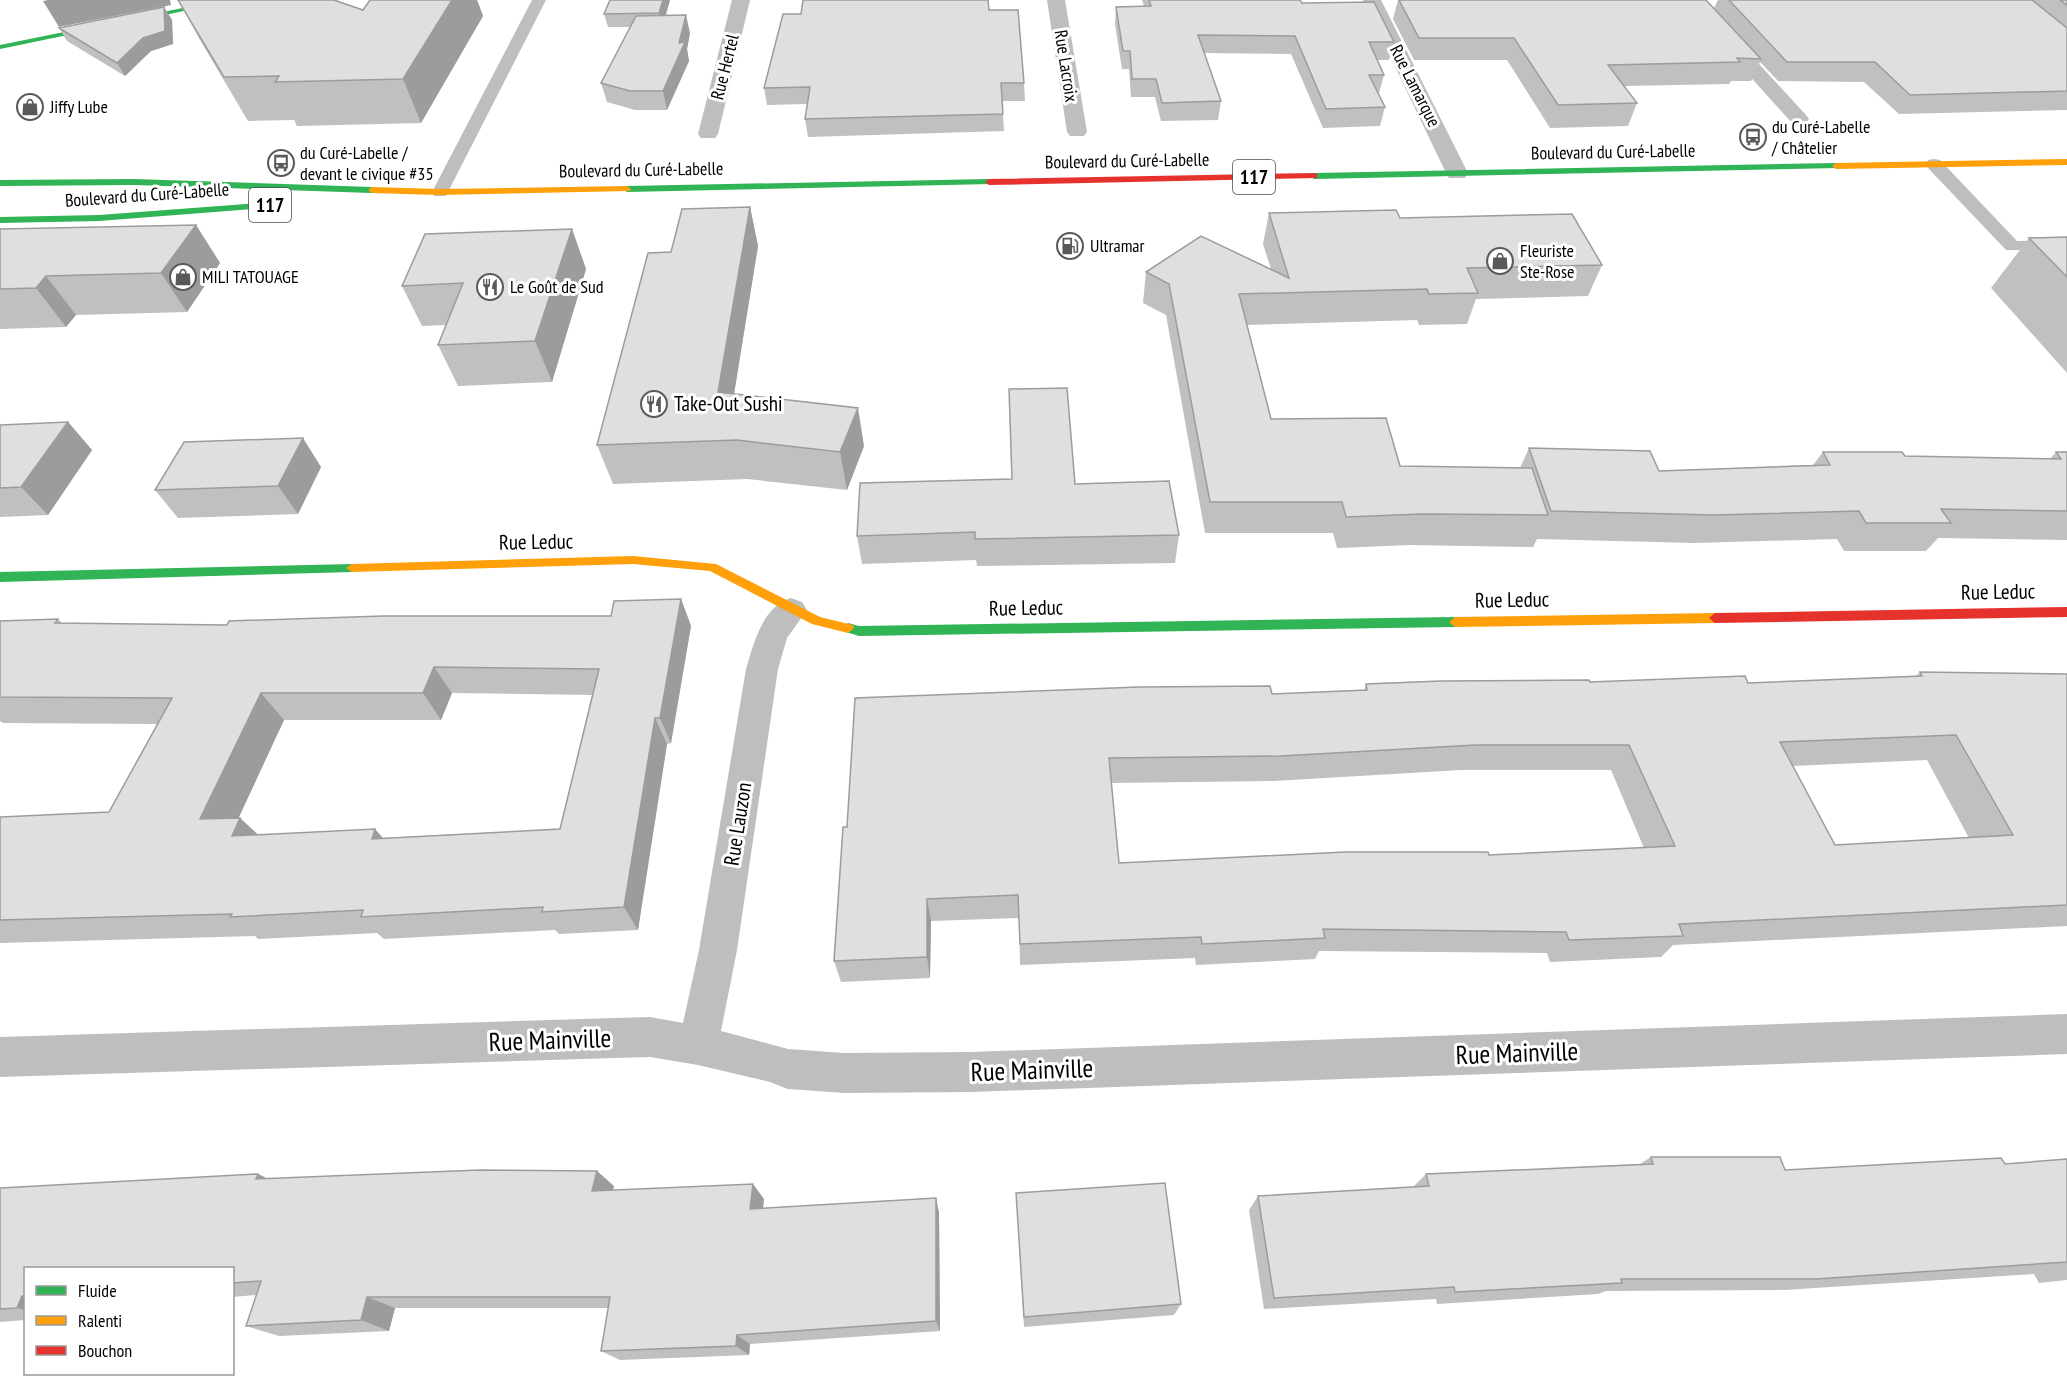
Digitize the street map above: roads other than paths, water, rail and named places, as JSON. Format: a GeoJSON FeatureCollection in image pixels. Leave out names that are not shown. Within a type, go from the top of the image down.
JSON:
{"type":"FeatureCollection","features":[{"type":"Feature","properties":{"kind":"main road"},"geometry":{"type":"LineString","coordinates":[[0,47],[233,0]]}},
{"type":"Feature","properties":{"kind":"main road","name":"Boulevard du Curé-Labelle"},"geometry":{"type":"LineString","coordinates":[[0,183],[134,182],[440,192],[2067,162]]}},
{"type":"Feature","properties":{"kind":"main road","name":"Boulevard du Curé-Labelle"},"geometry":{"type":"LineString","coordinates":[[306,202],[440,192]]}},
{"type":"Feature","properties":{"kind":"main road","name":"Boulevard du Curé-Labelle"},"geometry":{"type":"LineString","coordinates":[[0,220],[99,218],[284,204]]}},
{"type":"Feature","properties":{"kind":"main road","name":"Rue Leduc"},"geometry":{"type":"LineString","coordinates":[[0,577],[652,561],[712,567],[791,610],[817,621],[859,630],[2067,612]]}},
{"type":"Feature","properties":{"kind":"street","name":"Rue Hertel"},"geometry":{"type":"LineString","coordinates":[[708,134],[741,0]]}},
{"type":"Feature","properties":{"kind":"street","name":"Rue Lacroix"},"geometry":{"type":"LineString","coordinates":[[1056,0],[1077,132]]}},
{"type":"Feature","properties":{"kind":"street","name":"Rue Lamarque"},"geometry":{"type":"LineString","coordinates":[[1372,0],[1457,173]]}},
{"type":"Feature","properties":{"kind":"street"},"geometry":{"type":"LineString","coordinates":[[1690,0],[1799,119]]}},
{"type":"Feature","properties":{"kind":"street","name":"Rue Lauzon"},"geometry":{"type":"LineString","coordinates":[[698,1045],[718,950],[762,669],[772,634],[791,610]]}},
{"type":"Feature","properties":{"kind":"street","name":"Rue Mainville"},"geometry":{"type":"LineString","coordinates":[[0,1057],[636,1037],[698,1045],[788,1069],[844,1073],[970,1072],[2067,1034]]}},
{"type":"Feature","properties":{"kind":"lane"},"geometry":{"type":"LineString","coordinates":[[440,192],[539,0]]}},
{"type":"Feature","properties":{"kind":"lane"},"geometry":{"type":"LineString","coordinates":[[1934,164],[2012,246],[2067,245]]}},
{"type":"Feature","properties":{"kind":"place","name":"Jiffy Lube"},"geometry":{"type":"Point","coordinates":[30,107]}},
{"type":"Feature","properties":{"kind":"place","name":"du Curé-Labelle / Châtelier"},"geometry":{"type":"Point","coordinates":[1753,137]}},
{"type":"Feature","properties":{"kind":"place","name":"du Curé-Labelle / devant le civique #35"},"geometry":{"type":"Point","coordinates":[281,163]}},
{"type":"Feature","properties":{"kind":"place","name":"Ultramar"},"geometry":{"type":"Point","coordinates":[1070,246]}},
{"type":"Feature","properties":{"kind":"place","name":"Fleuriste Ste-Rose"},"geometry":{"type":"Point","coordinates":[1500,261]}},
{"type":"Feature","properties":{"kind":"place","name":"MILI TATOUAGE"},"geometry":{"type":"Point","coordinates":[183,277]}},
{"type":"Feature","properties":{"kind":"place","name":"Le Goût de Sud"},"geometry":{"type":"Point","coordinates":[490,287]}},
{"type":"Feature","properties":{"kind":"place","name":"Take-Out Sushi"},"geometry":{"type":"Point","coordinates":[654,404]}}]}
